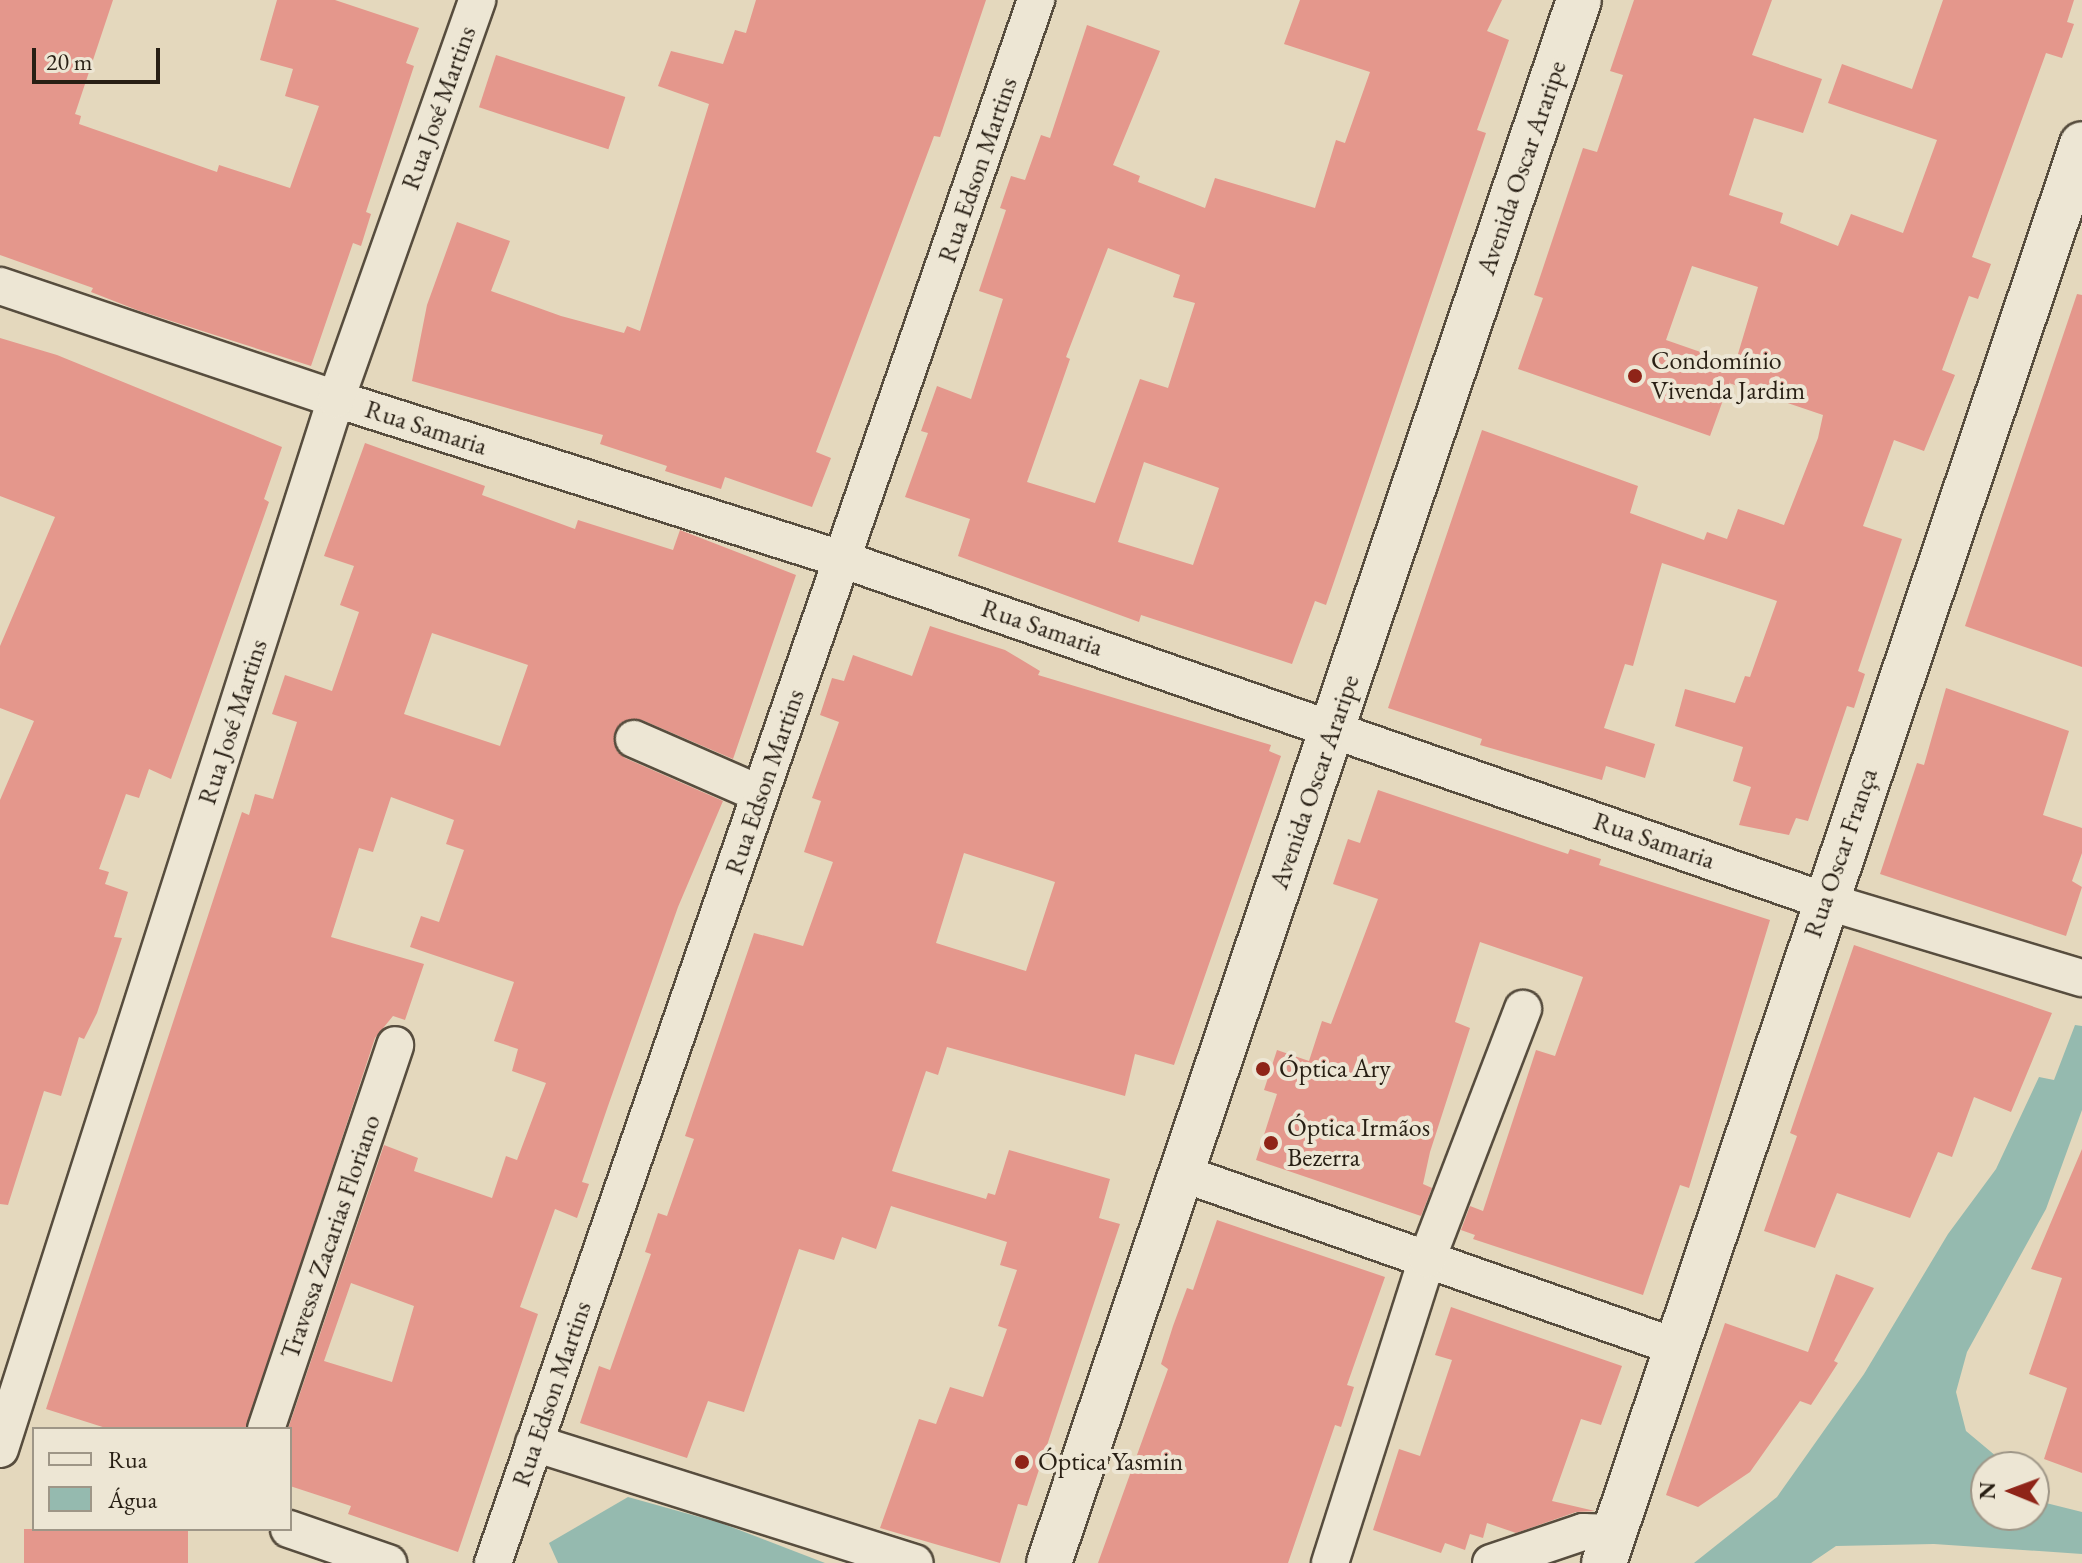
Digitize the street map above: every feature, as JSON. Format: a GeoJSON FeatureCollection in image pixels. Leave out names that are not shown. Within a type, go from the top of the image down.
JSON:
{"type":"FeatureCollection","features":[{"type":"Feature","properties":{"kind":"street","name":"Rua José Martins"},"geometry":{"type":"LineString","coordinates":[[10,1437],[336,399],[477,0]]}},
{"type":"Feature","properties":{"kind":"street","name":"Rua Edson Martins"},"geometry":{"type":"LineString","coordinates":[[493,1563],[844,560],[1036,0]]}},
{"type":"Feature","properties":{"kind":"street","name":"Avenida Oscar Araripe"},"geometry":{"type":"LineString","coordinates":[[1049,1563],[1184,1174],[1579,0]]}},
{"type":"Feature","properties":{"kind":"street","name":"Rua Oscar França"},"geometry":{"type":"LineString","coordinates":[[1609,1548],[2082,144]]}},
{"type":"Feature","properties":{"kind":"street","name":"Rua Samaria"},"geometry":{"type":"LineString","coordinates":[[0,286],[336,399],[844,560],[1825,901],[2082,978]]}},
{"type":"Feature","properties":{"kind":"street"},"geometry":{"type":"LineString","coordinates":[[634,739],[760,794]]}},
{"type":"Feature","properties":{"kind":"street"},"geometry":{"type":"LineString","coordinates":[[1330,1563],[1427,1259],[1523,1009]]}},
{"type":"Feature","properties":{"kind":"street","name":"Travessa Zacarias Floriano"},"geometry":{"type":"LineString","coordinates":[[267,1427],[395,1045]]}},
{"type":"Feature","properties":{"kind":"street"},"geometry":{"type":"LineString","coordinates":[[1184,1174],[1676,1347]]}},
{"type":"Feature","properties":{"kind":"street"},"geometry":{"type":"LineString","coordinates":[[534,1443],[915,1563]]}},
{"type":"Feature","properties":{"kind":"street"},"geometry":{"type":"LineString","coordinates":[[292,1531],[337,1556],[388,1563]]}},
{"type":"Feature","properties":{"kind":"street"},"geometry":{"type":"LineString","coordinates":[[1491,1563],[1583,1532],[1609,1548]]}},
{"type":"Feature","properties":{"kind":"water"},"geometry":{"type":"Polygon","coordinates":[[[2075,1025],[2082,1026],[2082,1110],[2046,1209],[1967,1352],[1956,1392],[1966,1431],[1990,1451],[1970,1451],[1970,1531],[2050,1531],[2050,1504],[2082,1512],[2082,1554],[1934,1544],[1836,1546],[1811,1563],[1694,1563],[1777,1497],[1864,1374],[1948,1234],[1996,1169],[2039,1077],[2054,1080],[2075,1025]]]}},
{"type":"Feature","properties":{"kind":"water"},"geometry":{"type":"Polygon","coordinates":[[[628,1497],[721,1523],[825,1563],[558,1563],[549,1543],[628,1497]]]}},
{"type":"Feature","properties":{"kind":"building"},"geometry":{"type":"Polygon","coordinates":[[[0,0],[113,0],[75,114],[81,116],[79,124],[217,172],[219,165],[290,188],[319,106],[285,96],[293,69],[260,60],[277,0],[335,0],[419,28],[406,63],[414,66],[366,212],[371,214],[361,246],[353,243],[311,366],[137,310],[91,292],[93,288],[0,255],[0,0]]]}},
{"type":"Feature","properties":{"kind":"building"},"geometry":{"type":"Polygon","coordinates":[[[756,0],[986,0],[940,137],[934,136],[816,452],[831,458],[812,507],[725,477],[721,489],[665,471],[667,466],[600,444],[603,435],[412,381],[427,305],[457,222],[510,241],[491,291],[561,316],[624,333],[627,326],[640,331],[709,104],[658,86],[671,51],[723,64],[735,30],[746,33],[756,0]]]}},
{"type":"Feature","properties":{"kind":"building"},"geometry":{"type":"Polygon","coordinates":[[[1300,0],[1502,0],[1487,31],[1509,40],[1477,130],[1486,133],[1326,605],[1315,601],[1292,664],[1141,615],[1139,622],[958,556],[970,519],[905,497],[928,433],[921,431],[937,386],[971,399],[1003,299],[979,291],[1006,210],[1000,208],[1011,176],[1025,180],[1041,135],[1050,138],[1087,25],[1160,51],[1113,165],[1140,176],[1138,182],[1205,208],[1215,178],[1315,208],[1336,140],[1345,143],[1370,72],[1284,44],[1300,0]],[[1108,248],[1066,357],[1070,359],[1027,482],[1095,503],[1140,379],[1168,388],[1195,303],[1173,297],[1180,275],[1108,248]],[[1144,462],[1118,542],[1193,565],[1219,488],[1144,462]]]}},
{"type":"Feature","properties":{"kind":"building"},"geometry":{"type":"Polygon","coordinates":[[[1634,0],[1772,0],[1752,55],[1822,79],[1803,133],[1754,118],[1729,195],[1783,213],[1780,223],[1838,246],[1851,214],[1903,233],[1937,140],[1828,103],[1842,64],[1912,89],[1943,0],[2074,0],[2067,22],[2074,24],[2062,58],[2046,53],[1972,257],[1991,264],[1978,299],[1969,296],[1942,370],[1955,375],[1924,451],[1894,440],[1863,526],[1902,539],[1858,671],[1865,674],[1854,708],[1847,706],[1808,821],[1796,818],[1789,835],[1739,825],[1751,787],[1733,781],[1743,747],[1675,726],[1685,689],[1735,703],[1745,676],[1750,677],[1777,601],[1662,563],[1633,666],[1625,664],[1604,728],[1655,744],[1645,778],[1606,766],[1602,780],[1480,745],[1482,739],[1388,708],[1482,430],[1638,486],[1630,513],[1704,540],[1707,532],[1727,539],[1738,509],[1784,525],[1818,438],[1823,415],[1729,383],[1710,436],[1518,369],[1543,298],[1534,295],[1583,148],[1597,152],[1623,75],[1610,71],[1634,0]],[[1692,266],[1666,340],[1735,364],[1758,287],[1692,266]]]}},
{"type":"Feature","properties":{"kind":"building"},"geometry":{"type":"Polygon","coordinates":[[[496,55],[625,97],[608,149],[479,107],[496,55]]]}},
{"type":"Feature","properties":{"kind":"building"},"geometry":{"type":"Polygon","coordinates":[[[2077,294],[2082,295],[2082,667],[1965,626],[2077,294]]]}},
{"type":"Feature","properties":{"kind":"building"},"geometry":{"type":"Polygon","coordinates":[[[0,338],[57,355],[282,447],[264,499],[269,502],[171,779],[149,769],[139,798],[126,794],[99,869],[109,872],[105,884],[128,892],[114,937],[122,938],[97,1013],[84,1039],[79,1037],[61,1096],[44,1091],[8,1205],[0,1204],[0,800],[34,721],[0,708],[0,646],[55,517],[0,496],[0,338]]]}},
{"type":"Feature","properties":{"kind":"building"},"geometry":{"type":"Polygon","coordinates":[[[365,443],[485,486],[482,495],[575,529],[578,520],[673,550],[680,530],[796,575],[733,759],[642,720],[622,722],[615,731],[617,751],[625,758],[723,801],[678,907],[608,1106],[582,1182],[589,1184],[577,1218],[555,1209],[520,1307],[538,1314],[458,1552],[348,1514],[351,1506],[292,1487],[292,1427],[289,1427],[384,1145],[418,1158],[414,1171],[492,1198],[506,1156],[517,1160],[546,1083],[512,1071],[518,1049],[494,1041],[514,982],[410,947],[421,916],[439,922],[464,850],[446,844],[454,820],[391,797],[373,852],[359,848],[331,937],[424,964],[405,1020],[393,1016],[375,1038],[247,1427],[103,1427],[46,1409],[242,812],[249,815],[255,794],[273,799],[297,722],[272,714],[285,675],[332,691],[359,612],[340,605],[354,566],[324,556],[365,443]],[[432,633],[404,714],[500,746],[528,665],[432,633]],[[351,1283],[324,1361],[392,1382],[414,1306],[351,1283]]]}},
{"type":"Feature","properties":{"kind":"building"},"geometry":{"type":"Polygon","coordinates":[[[930,626],[1005,650],[1040,671],[1038,675],[1271,745],[1269,751],[1281,756],[1174,1065],[1135,1054],[1125,1096],[947,1047],[938,1075],[926,1071],[892,1171],[986,1199],[988,1193],[995,1195],[1009,1150],[1110,1179],[1099,1218],[1120,1224],[1027,1506],[1018,1504],[1000,1563],[880,1528],[919,1419],[936,1424],[950,1387],[983,1397],[1007,1329],[998,1326],[1017,1270],[1000,1265],[1007,1242],[891,1206],[876,1249],[842,1237],[834,1260],[799,1249],[744,1412],[708,1401],[687,1458],[580,1423],[599,1366],[610,1370],[651,1254],[645,1252],[658,1213],[667,1216],[694,1139],[685,1136],[754,933],[803,946],[833,862],[804,852],[821,801],[812,798],[839,722],[820,715],[832,678],[844,681],[853,655],[912,676],[930,626]],[[964,853],[936,943],[1026,971],[1055,882],[964,853]]]}},
{"type":"Feature","properties":{"kind":"building"},"geometry":{"type":"Polygon","coordinates":[[[1946,688],[2069,731],[2043,815],[2082,828],[2082,853],[2072,881],[2082,887],[2066,936],[1880,874],[1917,763],[1924,765],[1946,688]]]}},
{"type":"Feature","properties":{"kind":"building"},"geometry":{"type":"Polygon","coordinates":[[[1378,790],[1568,854],[1570,849],[1601,859],[1599,865],[1770,920],[1689,1188],[1680,1185],[1643,1295],[1473,1239],[1475,1235],[1461,1230],[1470,1206],[1483,1211],[1536,1050],[1555,1056],[1583,977],[1480,942],[1455,1022],[1470,1028],[1430,1152],[1423,1184],[1432,1188],[1421,1216],[1256,1160],[1277,1094],[1264,1090],[1277,1050],[1309,1061],[1322,1021],[1331,1024],[1378,899],[1333,884],[1348,839],[1360,843],[1378,790]]]}},
{"type":"Feature","properties":{"kind":"building"},"geometry":{"type":"Polygon","coordinates":[[[1854,945],[2052,1013],[2011,1112],[1974,1097],[1952,1157],[1938,1152],[1910,1218],[1837,1193],[1815,1248],[1764,1231],[1797,1136],[1790,1133],[1854,945]]]}},
{"type":"Feature","properties":{"kind":"building"},"geometry":{"type":"Polygon","coordinates":[[[2082,1149],[2082,1473],[2050,1461],[2050,1451],[2047,1451],[2067,1388],[2029,1374],[2062,1278],[2031,1269],[2082,1149]]]}},
{"type":"Feature","properties":{"kind":"building"},"geometry":{"type":"Polygon","coordinates":[[[1217,1220],[1385,1277],[1347,1385],[1354,1387],[1341,1427],[1335,1425],[1288,1563],[1098,1563],[1168,1369],[1161,1364],[1173,1326],[1187,1288],[1193,1290],[1217,1220]]]}},
{"type":"Feature","properties":{"kind":"building"},"geometry":{"type":"Polygon","coordinates":[[[1836,1274],[1874,1288],[1834,1361],[1838,1363],[1811,1405],[1800,1401],[1750,1472],[1698,1507],[1666,1495],[1725,1323],[1808,1352],[1836,1274]]]}},
{"type":"Feature","properties":{"kind":"building"},"geometry":{"type":"Polygon","coordinates":[[[1451,1307],[1622,1366],[1601,1425],[1581,1419],[1552,1501],[1595,1511],[1576,1512],[1516,1533],[1487,1523],[1483,1538],[1470,1534],[1465,1550],[1445,1543],[1441,1553],[1373,1530],[1399,1449],[1420,1456],[1452,1360],[1435,1355],[1451,1307]]]}},
{"type":"Feature","properties":{"kind":"building"},"geometry":{"type":"Polygon","coordinates":[[[24,1529],[188,1531],[188,1563],[24,1563],[24,1529]]]}},
{"type":"Feature","properties":{"kind":"place","name":"Condomínio Vivenda Jardim"},"geometry":{"type":"Point","coordinates":[1635,376]}},
{"type":"Feature","properties":{"kind":"place","name":"Óptica Ary"},"geometry":{"type":"Point","coordinates":[1263,1069]}},
{"type":"Feature","properties":{"kind":"place","name":"Óptica Irmãos Bezerra"},"geometry":{"type":"Point","coordinates":[1271,1143]}},
{"type":"Feature","properties":{"kind":"place","name":"Óptica Yasmin"},"geometry":{"type":"Point","coordinates":[1022,1462]}}]}
